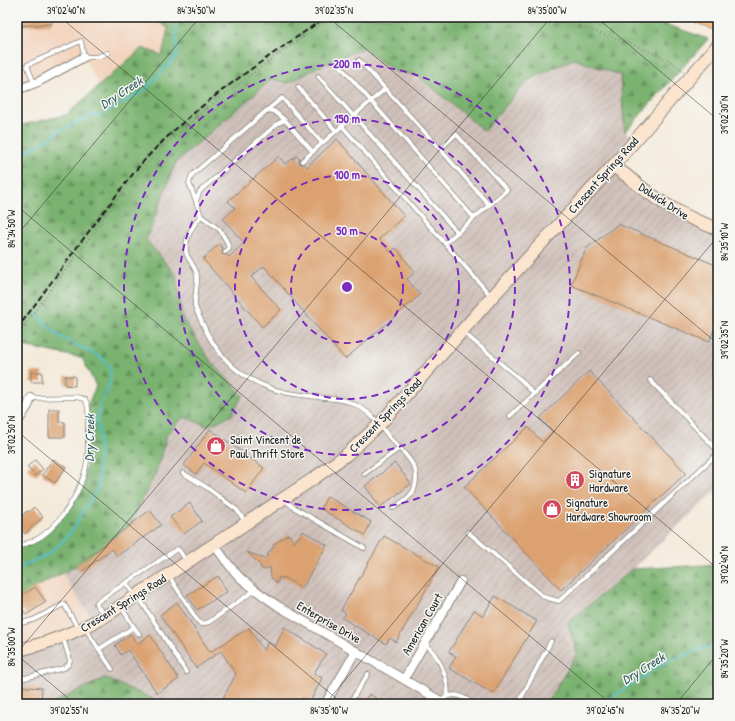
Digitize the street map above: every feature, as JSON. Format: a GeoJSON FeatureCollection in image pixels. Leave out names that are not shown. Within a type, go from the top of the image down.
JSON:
{"type":"FeatureCollection","features":[{"type":"Feature","properties":{"kind":"highway"},"geometry":{"type":"LineString","coordinates":[[701,18],[718,23]]}},
{"type":"Feature","properties":{"kind":"main road","name":"Crescent Springs Road"},"geometry":{"type":"LineString","coordinates":[[17,650],[31,648],[62,637],[82,629],[104,617],[313,479],[346,455],[380,424],[492,297],[613,166],[718,45]]}},
{"type":"Feature","properties":{"kind":"main road","name":"Dolwick Drive"},"geometry":{"type":"LineString","coordinates":[[613,166],[670,208],[691,219],[718,229]]}},
{"type":"Feature","properties":{"kind":"street"},"geometry":{"type":"LineString","coordinates":[[17,90],[34,83],[84,57]]}},
{"type":"Feature","properties":{"kind":"street"},"geometry":{"type":"LineString","coordinates":[[17,423],[28,406],[31,398]]}},
{"type":"Feature","properties":{"kind":"street","name":"Enterprise Drive"},"geometry":{"type":"LineString","coordinates":[[214,544],[233,570],[243,580],[278,606],[443,702]]}},
{"type":"Feature","properties":{"kind":"street","name":"American Court"},"geometry":{"type":"LineString","coordinates":[[404,679],[462,581]]}},
{"type":"Feature","properties":{"kind":"street"},"geometry":{"type":"LineString","coordinates":[[325,704],[356,651]]}},
{"type":"Feature","properties":{"kind":"lane"},"geometry":{"type":"LineString","coordinates":[[34,83],[27,65],[81,41],[84,57],[97,57],[108,53]]}},
{"type":"Feature","properties":{"kind":"lane"},"geometry":{"type":"LineString","coordinates":[[359,60],[489,205]]}},
{"type":"Feature","properties":{"kind":"lane"},"geometry":{"type":"LineString","coordinates":[[341,67],[474,218]]}},
{"type":"Feature","properties":{"kind":"lane"},"geometry":{"type":"LineString","coordinates":[[318,76],[457,232]]}},
{"type":"Feature","properties":{"kind":"lane"},"geometry":{"type":"LineString","coordinates":[[298,88],[336,131]]}},
{"type":"Feature","properties":{"kind":"lane"},"geometry":{"type":"LineString","coordinates":[[302,161],[385,89]]}},
{"type":"Feature","properties":{"kind":"lane"},"geometry":{"type":"LineString","coordinates":[[225,252],[229,248],[220,230],[201,216],[189,183],[192,175],[282,98],[322,143]]}},
{"type":"Feature","properties":{"kind":"lane"},"geometry":{"type":"LineString","coordinates":[[266,111],[274,111],[285,120],[313,152]]}},
{"type":"Feature","properties":{"kind":"lane"},"geometry":{"type":"LineString","coordinates":[[196,201],[200,191],[277,124],[285,120]]}},
{"type":"Feature","properties":{"kind":"lane"},"geometry":{"type":"LineString","coordinates":[[342,126],[492,297]]}},
{"type":"Feature","properties":{"kind":"lane"},"geometry":{"type":"LineString","coordinates":[[440,150],[456,134],[507,190],[445,243]]}},
{"type":"Feature","properties":{"kind":"lane"},"geometry":{"type":"LineString","coordinates":[[201,216],[194,225],[187,242],[186,252],[197,275],[195,294],[196,308],[211,341],[231,366],[261,384],[289,393],[349,402],[366,411],[380,424],[412,462],[416,471],[415,488],[412,493],[401,504],[393,508]]}},
{"type":"Feature","properties":{"kind":"lane"},"geometry":{"type":"LineString","coordinates":[[462,331],[521,380],[534,394]]}},
{"type":"Feature","properties":{"kind":"lane"},"geometry":{"type":"LineString","coordinates":[[510,416],[579,353]]}},
{"type":"Feature","properties":{"kind":"lane"},"geometry":{"type":"LineString","coordinates":[[468,532],[544,597],[559,601],[718,452],[650,380]]}},
{"type":"Feature","properties":{"kind":"lane"},"geometry":{"type":"LineString","coordinates":[[17,547],[42,536],[55,524],[66,510],[84,478],[88,456],[88,404],[86,400],[76,397],[31,398]]}},
{"type":"Feature","properties":{"kind":"lane"},"geometry":{"type":"LineString","coordinates":[[364,474],[400,448]]}},
{"type":"Feature","properties":{"kind":"lane"},"geometry":{"type":"LineString","coordinates":[[183,473],[206,487],[237,510],[246,523]]}},
{"type":"Feature","properties":{"kind":"lane"},"geometry":{"type":"LineString","coordinates":[[283,499],[293,507],[364,548]]}},
{"type":"Feature","properties":{"kind":"lane"},"geometry":{"type":"LineString","coordinates":[[104,617],[96,604],[97,602],[177,550],[180,550],[187,562]]}},
{"type":"Feature","properties":{"kind":"lane"},"geometry":{"type":"LineString","coordinates":[[168,575],[201,624],[209,622],[255,590]]}},
{"type":"Feature","properties":{"kind":"lane"},"geometry":{"type":"LineString","coordinates":[[126,583],[186,672]]}},
{"type":"Feature","properties":{"kind":"lane"},"geometry":{"type":"LineString","coordinates":[[17,624],[33,620],[64,604],[112,668]]}},
{"type":"Feature","properties":{"kind":"lane"},"geometry":{"type":"LineString","coordinates":[[121,606],[139,634]]}},
{"type":"Feature","properties":{"kind":"lane"},"geometry":{"type":"LineString","coordinates":[[99,649],[134,627]]}},
{"type":"Feature","properties":{"kind":"lane"},"geometry":{"type":"LineString","coordinates":[[17,677],[25,678],[58,670],[69,664],[70,660],[62,637]]}},
{"type":"Feature","properties":{"kind":"lane"},"geometry":{"type":"LineString","coordinates":[[518,704],[551,641]]}},
{"type":"Feature","properties":{"kind":"lane"},"geometry":{"type":"LineString","coordinates":[[425,644],[435,654],[440,663],[446,682],[448,696]]}},
{"type":"Feature","properties":{"kind":"lane"},"geometry":{"type":"LineString","coordinates":[[349,704],[368,674]]}},
{"type":"Feature","properties":{"kind":"lane"},"geometry":{"type":"LineString","coordinates":[[443,702],[448,696],[456,695],[475,704]]}},
{"type":"Feature","properties":{"kind":"path"},"geometry":{"type":"LineString","coordinates":[[17,335],[125,189],[162,147],[204,110],[278,55],[333,17]]}},
{"type":"Feature","properties":{"kind":"path"},"geometry":{"type":"LineString","coordinates":[[510,17],[571,24],[624,41],[667,59],[692,76]]}},
{"type":"Feature","properties":{"kind":"shaded area"},"geometry":{"type":"Polygon","coordinates":[[[17,17],[152,17],[169,28],[162,55],[142,49],[99,86],[84,57],[17,90],[17,17]]]}},
{"type":"Feature","properties":{"kind":"shaded area"},"geometry":{"type":"Polygon","coordinates":[[[363,48],[394,71],[417,76],[484,131],[528,80],[574,59],[620,74],[625,132],[635,140],[613,166],[644,190],[718,229],[718,489],[632,569],[568,623],[577,654],[546,704],[159,704],[151,698],[105,678],[51,704],[17,704],[17,650],[94,622],[62,574],[76,566],[155,475],[167,434],[184,417],[207,426],[243,395],[212,363],[182,318],[176,275],[146,240],[176,162],[273,79],[289,83],[318,67],[363,48]]]}},
{"type":"Feature","properties":{"kind":"shaded area"},"geometry":{"type":"Polygon","coordinates":[[[62,574],[94,622],[17,650],[17,599],[35,587],[62,574]]]}},
{"type":"Feature","properties":{"kind":"green space"},"geometry":{"type":"Polygon","coordinates":[[[152,17],[645,17],[708,39],[625,132],[620,75],[574,59],[528,80],[484,131],[418,76],[394,71],[363,48],[318,67],[289,83],[272,79],[176,162],[146,240],[176,275],[182,318],[212,363],[243,395],[232,415],[207,426],[184,417],[167,434],[155,475],[129,526],[76,566],[17,599],[17,547],[34,540],[55,524],[74,498],[86,467],[88,404],[96,386],[82,358],[23,346],[17,343],[17,126],[66,115],[142,48],[162,55],[168,28],[152,17]]]}},
{"type":"Feature","properties":{"kind":"green space"},"geometry":{"type":"Polygon","coordinates":[[[718,563],[718,704],[546,704],[577,654],[568,623],[632,569],[718,563]]]}},
{"type":"Feature","properties":{"kind":"green space"},"geometry":{"type":"Polygon","coordinates":[[[105,678],[151,698],[159,704],[51,704],[105,678]]]}},
{"type":"Feature","properties":{"kind":"building"},"geometry":{"type":"Polygon","coordinates":[[[17,17],[51,17],[52,24],[17,26],[17,17]]]}},
{"type":"Feature","properties":{"kind":"building"},"geometry":{"type":"Polygon","coordinates":[[[337,139],[404,216],[379,239],[390,252],[396,248],[415,272],[407,279],[420,295],[345,359],[264,266],[251,277],[281,310],[262,327],[203,259],[219,244],[223,249],[222,254],[229,257],[244,243],[223,219],[235,208],[228,201],[279,156],[285,164],[297,156],[300,158],[299,163],[304,164],[307,167],[337,139]]]}},
{"type":"Feature","properties":{"kind":"building"},"geometry":{"type":"Polygon","coordinates":[[[618,224],[718,266],[718,320],[709,342],[571,285],[586,249],[618,224]]]}},
{"type":"Feature","properties":{"kind":"building","name":"Signature Hardware"},"geometry":{"type":"Polygon","coordinates":[[[589,371],[686,473],[561,590],[464,487],[528,427],[542,442],[553,432],[540,418],[589,371]]]}},
{"type":"Feature","properties":{"kind":"building"},"geometry":{"type":"Polygon","coordinates":[[[31,372],[42,372],[42,382],[31,382],[31,372]]]}},
{"type":"Feature","properties":{"kind":"building"},"geometry":{"type":"Polygon","coordinates":[[[65,376],[75,376],[75,386],[65,385],[65,376]]]}},
{"type":"Feature","properties":{"kind":"building"},"geometry":{"type":"Polygon","coordinates":[[[49,409],[59,409],[59,422],[65,422],[65,437],[49,437],[49,409]]]}},
{"type":"Feature","properties":{"kind":"building","name":"Saint Vincent de Paul Thrift Store"},"geometry":{"type":"Polygon","coordinates":[[[210,429],[264,468],[246,493],[204,463],[196,474],[184,465],[210,429]]]}},
{"type":"Feature","properties":{"kind":"building"},"geometry":{"type":"Polygon","coordinates":[[[53,459],[66,467],[55,483],[42,475],[53,459]]]}},
{"type":"Feature","properties":{"kind":"building"},"geometry":{"type":"Polygon","coordinates":[[[35,460],[43,469],[35,476],[27,467],[35,460]]]}},
{"type":"Feature","properties":{"kind":"building"},"geometry":{"type":"Polygon","coordinates":[[[395,463],[411,484],[380,507],[365,486],[395,463]]]}},
{"type":"Feature","properties":{"kind":"building"},"geometry":{"type":"Polygon","coordinates":[[[327,496],[371,522],[365,535],[321,509],[327,496]]]}},
{"type":"Feature","properties":{"kind":"building"},"geometry":{"type":"Polygon","coordinates":[[[190,503],[202,521],[184,534],[170,517],[190,503]]]}},
{"type":"Feature","properties":{"kind":"building"},"geometry":{"type":"Polygon","coordinates":[[[34,507],[43,517],[25,534],[17,523],[27,511],[29,512],[34,507]]]}},
{"type":"Feature","properties":{"kind":"building"},"geometry":{"type":"Polygon","coordinates":[[[150,510],[161,525],[117,556],[112,549],[81,572],[76,566],[150,510]]]}},
{"type":"Feature","properties":{"kind":"building"},"geometry":{"type":"Polygon","coordinates":[[[303,531],[327,545],[302,588],[283,577],[282,579],[279,577],[277,584],[271,577],[270,567],[264,570],[247,552],[265,559],[274,547],[273,545],[289,534],[294,543],[303,531]]]}},
{"type":"Feature","properties":{"kind":"building"},"geometry":{"type":"Polygon","coordinates":[[[384,536],[439,567],[396,642],[390,638],[386,644],[342,618],[346,613],[341,610],[384,536]]]}},
{"type":"Feature","properties":{"kind":"building"},"geometry":{"type":"Polygon","coordinates":[[[218,576],[227,592],[197,610],[187,595],[218,576]]]}},
{"type":"Feature","properties":{"kind":"building"},"geometry":{"type":"Polygon","coordinates":[[[35,587],[46,602],[26,615],[23,610],[17,613],[17,599],[35,587]]]}},
{"type":"Feature","properties":{"kind":"building"},"geometry":{"type":"Polygon","coordinates":[[[495,596],[537,621],[493,694],[449,668],[456,656],[449,652],[474,610],[483,616],[495,596]]]}},
{"type":"Feature","properties":{"kind":"building"},"geometry":{"type":"Polygon","coordinates":[[[177,602],[210,652],[249,628],[264,651],[268,642],[276,646],[284,627],[326,654],[314,673],[322,678],[310,702],[302,698],[298,704],[234,704],[223,698],[236,674],[221,651],[196,668],[160,615],[177,602]]]}},
{"type":"Feature","properties":{"kind":"building"},"geometry":{"type":"Polygon","coordinates":[[[131,634],[137,644],[150,635],[179,679],[157,693],[128,650],[121,655],[115,645],[131,634]]]}},
{"type":"Feature","properties":{"kind":"building"},"geometry":{"type":"Polygon","coordinates":[[[17,686],[42,688],[41,704],[17,704],[17,686]]]}},
{"type":"Feature","properties":{"kind":"building"},"geometry":{"type":"Polygon","coordinates":[[[369,694],[385,704],[363,704],[369,694]]]}},
{"type":"Feature","properties":{"kind":"waterway","name":"Dry Creek"},"geometry":{"type":"LineString","coordinates":[[17,157],[50,138],[55,133],[94,114],[98,117],[145,90],[177,55],[176,22]]}},
{"type":"Feature","properties":{"kind":"waterway","name":"Dry Creek"},"geometry":{"type":"LineString","coordinates":[[17,305],[23,306]]}},
{"type":"Feature","properties":{"kind":"waterway","name":"Dry Creek"},"geometry":{"type":"LineString","coordinates":[[17,570],[50,553],[63,541],[74,528],[98,488],[99,438],[97,420],[100,404],[108,389],[111,376],[109,366],[101,357],[58,335],[35,313]]}},
{"type":"Feature","properties":{"kind":"waterway","name":"Dry Creek"},"geometry":{"type":"LineString","coordinates":[[604,704],[653,669],[664,663],[692,652],[718,646]]}},
{"type":"Feature","properties":{"kind":"railway"},"geometry":{"type":"LineString","coordinates":[[17,329],[121,189],[153,151],[179,126],[219,93],[326,17]]}},
{"type":"Feature","properties":{"kind":"place","name":"Saint Vincent de Paul Thrift Store"},"geometry":{"type":"Point","coordinates":[216,446]}},
{"type":"Feature","properties":{"kind":"place","name":"Signature Hardware"},"geometry":{"type":"Point","coordinates":[575,480]}},
{"type":"Feature","properties":{"kind":"place","name":"Signature Hardware Showroom"},"geometry":{"type":"Point","coordinates":[552,509]}}]}
